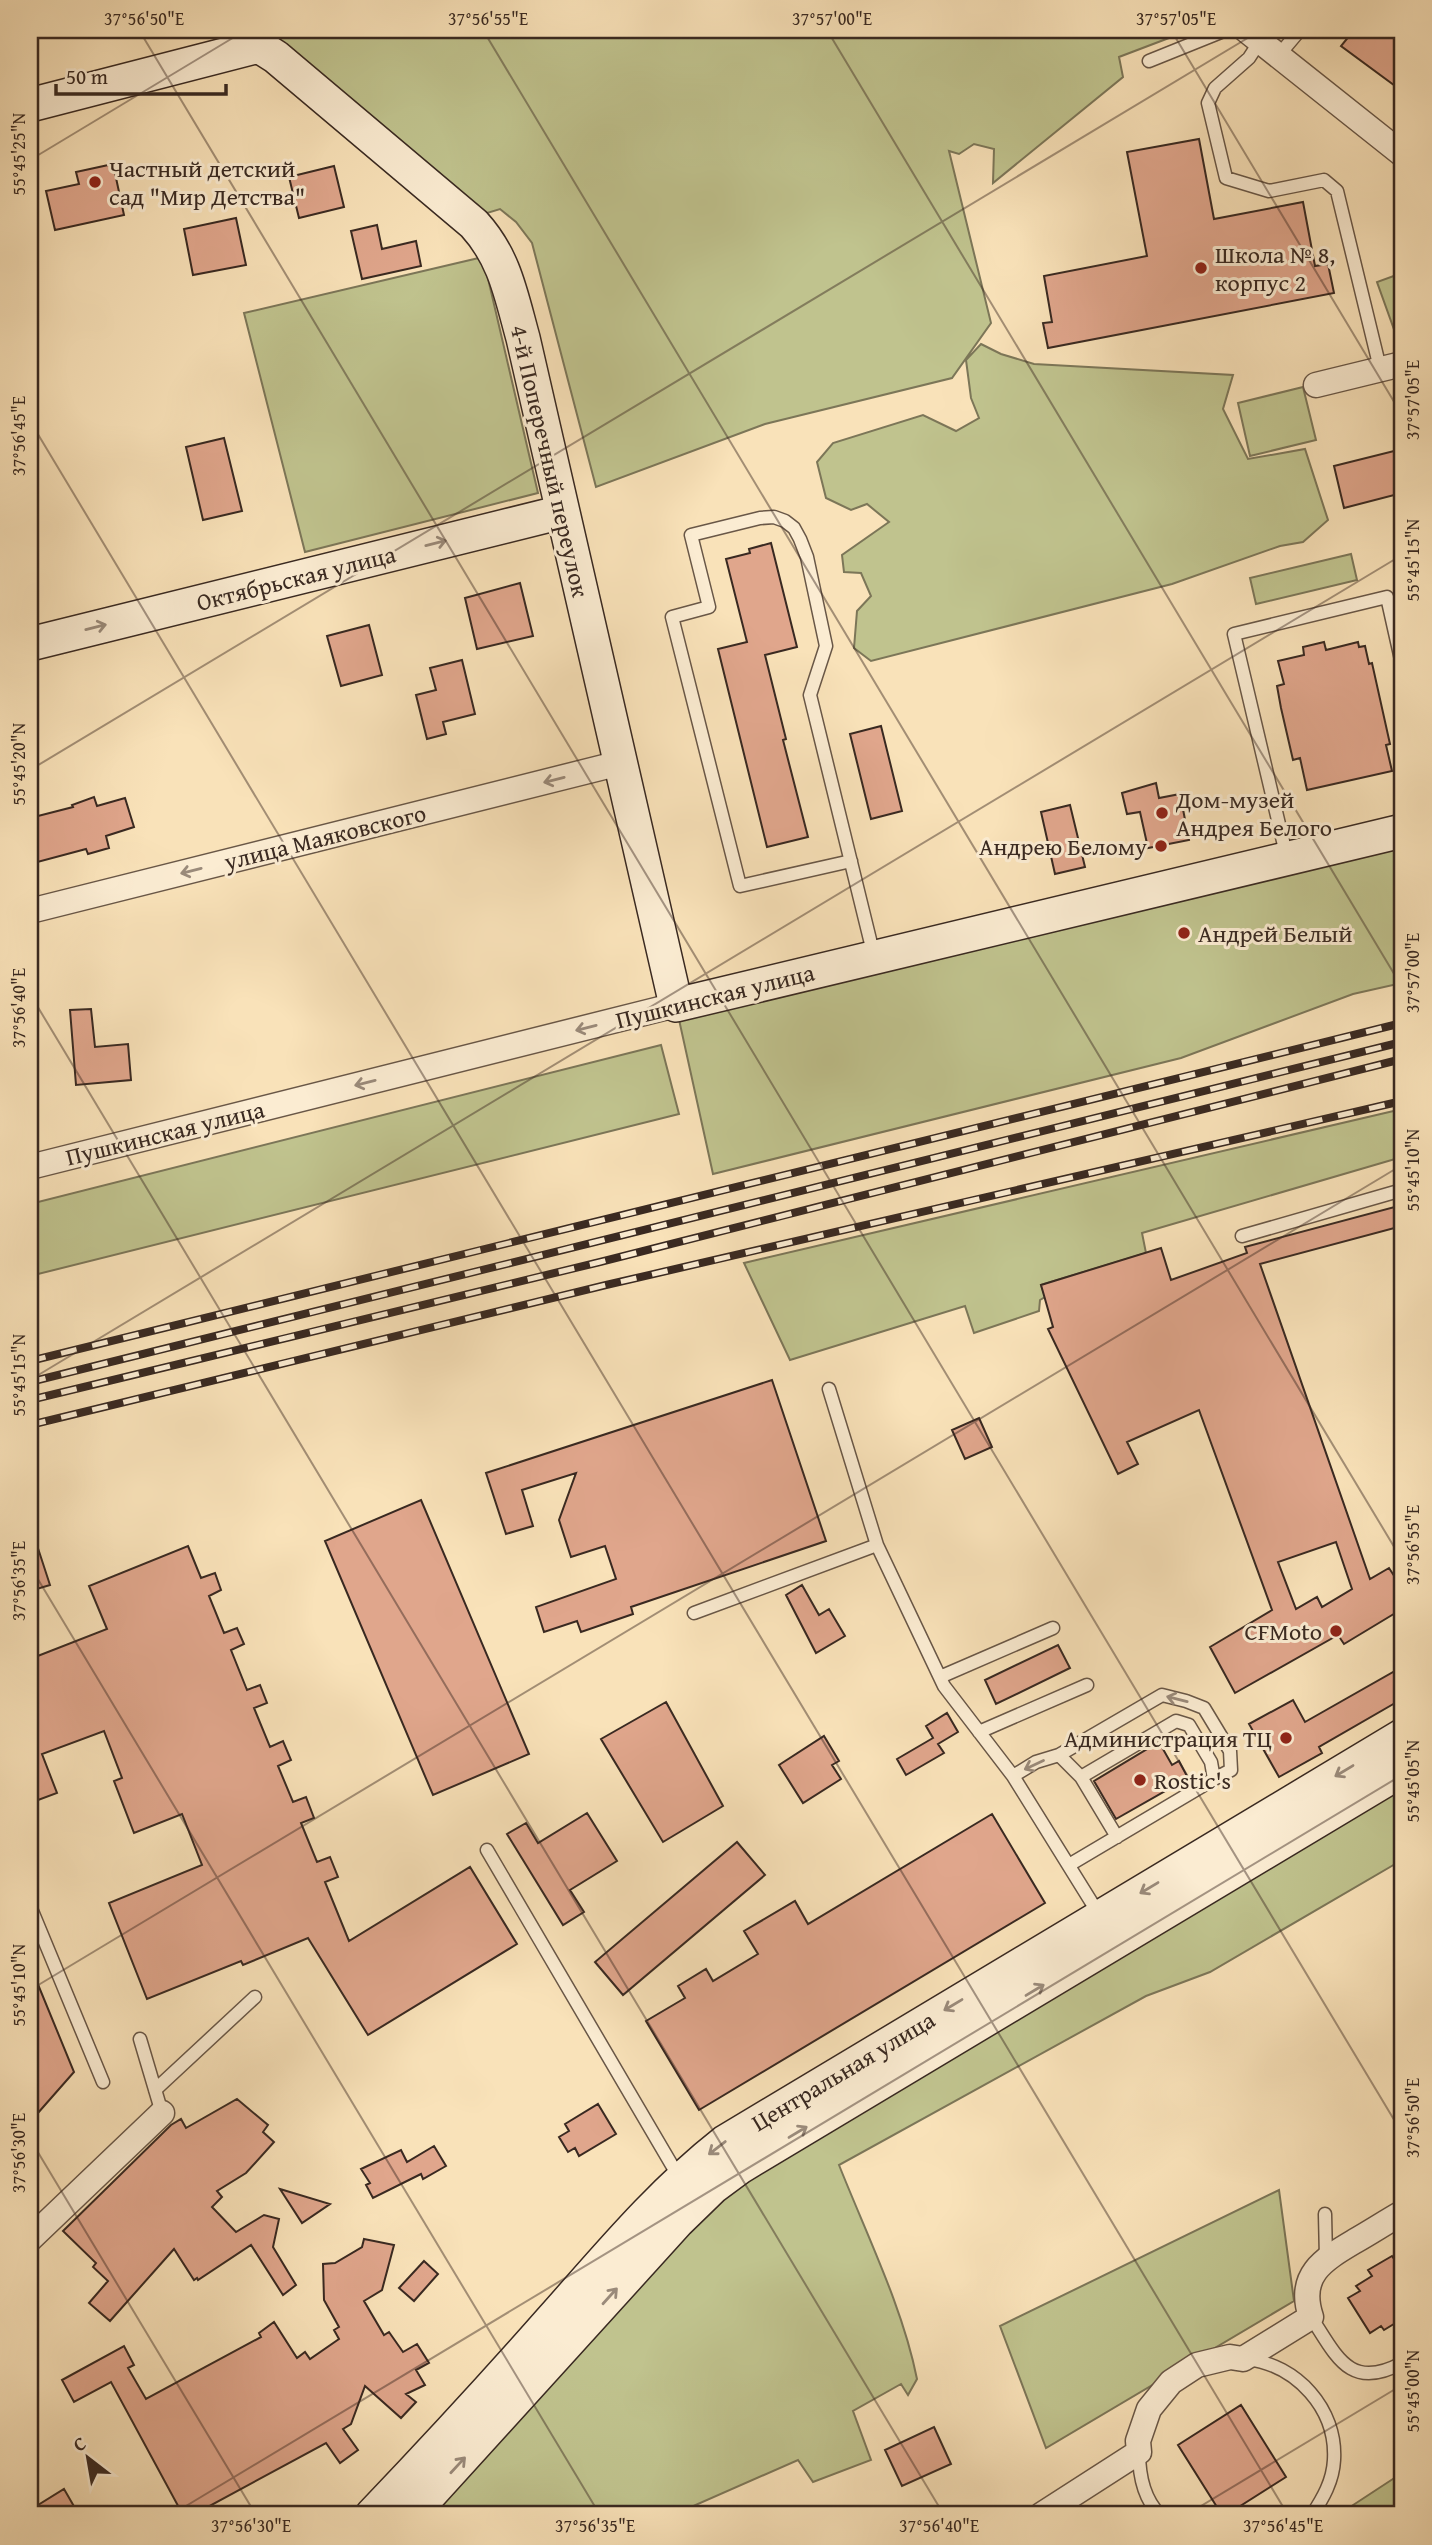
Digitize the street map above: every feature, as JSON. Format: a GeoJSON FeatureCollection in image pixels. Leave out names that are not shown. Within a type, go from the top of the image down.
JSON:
{"type":"FeatureCollection","features":[{"type":"Feature","properties":{"kind":"street"},"geometry":{"type":"LineString","coordinates":[[30,105],[254,35]]}},
{"type":"Feature","properties":{"kind":"street","name":"4-й Поперечный переулок"},"geometry":{"type":"LineString","coordinates":[[254,35],[276,57],[474,224],[488,240],[505,275],[523,338],[676,1005]]}},
{"type":"Feature","properties":{"kind":"street"},"geometry":{"type":"LineString","coordinates":[[1261,42],[1402,154]]}},
{"type":"Feature","properties":{"kind":"street"},"geometry":{"type":"LineString","coordinates":[[1316,385],[1390,362]]}},
{"type":"Feature","properties":{"kind":"street","name":"Октябрьская улица"},"geometry":{"type":"LineString","coordinates":[[30,644],[184,600],[562,512]]}},
{"type":"Feature","properties":{"kind":"street","name":"улица Маяковского"},"geometry":{"type":"LineString","coordinates":[[30,911],[620,763]]}},
{"type":"Feature","properties":{"kind":"street","name":"Пушкинская улица"},"geometry":{"type":"LineString","coordinates":[[30,1167],[676,1005],[1402,831]]}},
{"type":"Feature","properties":{"kind":"street","name":"Центральная улица"},"geometry":{"type":"LineString","coordinates":[[372,2515],[469,2413],[656,2202],[725,2142],[1402,1736]]}},
{"type":"Feature","properties":{"kind":"street","name":"Центральная улица"},"geometry":{"type":"LineString","coordinates":[[411,2515],[678,2221],[713,2187],[740,2167],[1402,1770]]}},
{"type":"Feature","properties":{"kind":"street"},"geometry":{"type":"LineString","coordinates":[[30,2239],[162,2113]]}},
{"type":"Feature","properties":{"kind":"street"},"geometry":{"type":"LineString","coordinates":[[1041,2515],[1139,2452],[1139,2441],[1149,2409],[1171,2382],[1197,2365],[1230,2357],[1243,2359],[1311,2317],[1307,2294],[1309,2283],[1326,2258],[1402,2213]]}},
{"type":"Feature","properties":{"kind":"lane"},"geometry":{"type":"LineString","coordinates":[[1149,61],[1226,30]]}},
{"type":"Feature","properties":{"kind":"lane"},"geometry":{"type":"LineString","coordinates":[[1300,30],[1261,42],[1249,58],[1215,88],[1208,103],[1226,178],[1269,191],[1324,180],[1337,191],[1390,362]]}},
{"type":"Feature","properties":{"kind":"lane"},"geometry":{"type":"LineString","coordinates":[[851,861],[740,886],[672,617],[709,607],[691,535],[774,517],[794,528],[800,539],[807,557],[826,646],[810,695],[851,861],[874,957]]}},
{"type":"Feature","properties":{"kind":"lane"},"geometry":{"type":"LineString","coordinates":[[1287,858],[1234,634],[1387,597],[1402,664]]}},
{"type":"Feature","properties":{"kind":"lane"},"geometry":{"type":"LineString","coordinates":[[1242,1236],[1402,1190]]}},
{"type":"Feature","properties":{"kind":"lane"},"geometry":{"type":"LineString","coordinates":[[829,1389],[877,1545],[944,1686],[1013,1776],[1101,1917]]}},
{"type":"Feature","properties":{"kind":"lane"},"geometry":{"type":"LineString","coordinates":[[694,1613],[877,1545]]}},
{"type":"Feature","properties":{"kind":"lane"},"geometry":{"type":"LineString","coordinates":[[940,1677],[1053,1628]]}},
{"type":"Feature","properties":{"kind":"lane"},"geometry":{"type":"LineString","coordinates":[[979,1732],[1087,1685]]}},
{"type":"Feature","properties":{"kind":"lane"},"geometry":{"type":"LineString","coordinates":[[1013,1776],[1037,1762],[1059,1755],[1162,1695],[1186,1700],[1204,1708],[1230,1751],[1231,1770],[1069,1865]]}},
{"type":"Feature","properties":{"kind":"lane"},"geometry":{"type":"LineString","coordinates":[[1081,1777],[1176,1721],[1189,1726],[1211,1762],[1214,1779]]}},
{"type":"Feature","properties":{"kind":"lane"},"geometry":{"type":"LineString","coordinates":[[1059,1755],[1081,1777],[1117,1837]]}},
{"type":"Feature","properties":{"kind":"lane"},"geometry":{"type":"LineString","coordinates":[[487,1850],[680,2179]]}},
{"type":"Feature","properties":{"kind":"lane"},"geometry":{"type":"LineString","coordinates":[[30,1906],[103,2082]]}},
{"type":"Feature","properties":{"kind":"lane"},"geometry":{"type":"LineString","coordinates":[[155,2090],[255,1997]]}},
{"type":"Feature","properties":{"kind":"lane"},"geometry":{"type":"LineString","coordinates":[[140,2039],[162,2113]]}},
{"type":"Feature","properties":{"kind":"lane"},"geometry":{"type":"LineString","coordinates":[[1325,2214],[1326,2258]]}},
{"type":"Feature","properties":{"kind":"lane"},"geometry":{"type":"LineString","coordinates":[[1311,2317],[1338,2359],[1347,2368],[1359,2373],[1373,2374],[1402,2362]]}},
{"type":"Feature","properties":{"kind":"lane"},"geometry":{"type":"LineString","coordinates":[[1243,2359],[1264,2361],[1294,2376],[1314,2396],[1330,2426],[1334,2460],[1326,2493],[1312,2515]]}},
{"type":"Feature","properties":{"kind":"lane"},"geometry":{"type":"LineString","coordinates":[[1139,2452],[1139,2475],[1152,2507],[1160,2515]]}},
{"type":"Feature","properties":{"kind":"green space"},"geometry":{"type":"Polygon","coordinates":[[[282,30],[1190,30],[1119,57],[1123,77],[993,183],[994,149],[974,144],[959,154],[949,151],[991,323],[952,378],[765,424],[596,487],[532,243],[516,222],[500,209],[484,214],[275,44],[282,30]]]}},
{"type":"Feature","properties":{"kind":"green space"},"geometry":{"type":"Polygon","coordinates":[[[483,257],[538,493],[305,552],[244,313],[483,257]]]}},
{"type":"Feature","properties":{"kind":"green space"},"geometry":{"type":"Polygon","coordinates":[[[1402,273],[1402,333],[1396,335],[1377,282],[1402,273]]]}},
{"type":"Feature","properties":{"kind":"green space"},"geometry":{"type":"Polygon","coordinates":[[[981,344],[1001,354],[1034,364],[1233,375],[1223,409],[1248,459],[1305,449],[1328,520],[1303,542],[1280,546],[1172,584],[871,661],[854,648],[857,611],[871,596],[861,573],[844,572],[842,555],[889,522],[867,504],[851,510],[826,498],[817,462],[833,443],[923,415],[956,431],[979,418],[971,398],[966,360],[981,344]]]}},
{"type":"Feature","properties":{"kind":"green space"},"geometry":{"type":"Polygon","coordinates":[[[1303,387],[1316,440],[1250,456],[1238,403],[1303,387]]]}},
{"type":"Feature","properties":{"kind":"green space"},"geometry":{"type":"Polygon","coordinates":[[[1351,554],[1357,580],[1256,604],[1250,578],[1351,554]]]}},
{"type":"Feature","properties":{"kind":"green space"},"geometry":{"type":"Polygon","coordinates":[[[1402,842],[1402,983],[1353,994],[1181,1058],[713,1174],[678,1015],[1402,842]]]}},
{"type":"Feature","properties":{"kind":"green space"},"geometry":{"type":"Polygon","coordinates":[[[661,1045],[679,1114],[30,1276],[30,1204],[661,1045]]]}},
{"type":"Feature","properties":{"kind":"green space"},"geometry":{"type":"Polygon","coordinates":[[[1402,1109],[1402,1157],[1142,1233],[1146,1253],[1041,1285],[1045,1297],[1040,1300],[1039,1311],[974,1333],[965,1306],[790,1360],[744,1263],[1402,1109]]]}},
{"type":"Feature","properties":{"kind":"green space"},"geometry":{"type":"Polygon","coordinates":[[[1402,1777],[1402,1860],[1210,1972],[1146,1996],[839,2165],[903,2325],[917,2379],[908,2395],[901,2384],[853,2411],[871,2460],[813,2482],[798,2460],[673,2515],[420,2515],[718,2191],[1402,1777]]]}},
{"type":"Feature","properties":{"kind":"green space"},"geometry":{"type":"Polygon","coordinates":[[[1279,2190],[1294,2301],[1046,2448],[1000,2326],[1279,2190]]]}},
{"type":"Feature","properties":{"kind":"green space"},"geometry":{"type":"Polygon","coordinates":[[[1402,2473],[1402,2515],[1337,2515],[1344,2511],[1402,2473]]]}},
{"type":"Feature","properties":{"kind":"building"},"geometry":{"type":"Polygon","coordinates":[[[1354,30],[1402,30],[1402,91],[1341,46],[1354,30]]]}},
{"type":"Feature","properties":{"kind":"building"},"geometry":{"type":"Polygon","coordinates":[[[1199,139],[1214,219],[1303,202],[1315,266],[1328,264],[1334,293],[1048,348],[1043,323],[1052,322],[1044,276],[1147,256],[1127,152],[1199,139]]]}},
{"type":"Feature","properties":{"kind":"building"},"geometry":{"type":"Polygon","coordinates":[[[113,164],[124,215],[55,230],[46,191],[79,184],[76,172],[113,164]]]}},
{"type":"Feature","properties":{"kind":"building"},"geometry":{"type":"Polygon","coordinates":[[[334,166],[344,207],[299,218],[289,177],[334,166]]]}},
{"type":"Feature","properties":{"kind":"building"},"geometry":{"type":"Polygon","coordinates":[[[236,218],[246,265],[193,275],[184,229],[236,218]]]}},
{"type":"Feature","properties":{"kind":"building"},"geometry":{"type":"Polygon","coordinates":[[[377,225],[382,249],[416,241],[421,266],[362,279],[351,231],[377,225]]]}},
{"type":"Feature","properties":{"kind":"building"},"geometry":{"type":"Polygon","coordinates":[[[224,438],[242,511],[203,520],[186,447],[224,438]]]}},
{"type":"Feature","properties":{"kind":"building"},"geometry":{"type":"Polygon","coordinates":[[[1402,449],[1402,493],[1344,508],[1334,466],[1402,449]]]}},
{"type":"Feature","properties":{"kind":"building"},"geometry":{"type":"Polygon","coordinates":[[[771,543],[797,647],[765,655],[808,837],[767,847],[718,649],[747,642],[726,559],[750,553],[749,549],[771,543]]]}},
{"type":"Feature","properties":{"kind":"building"},"geometry":{"type":"Polygon","coordinates":[[[520,583],[533,636],[477,649],[465,598],[520,583]]]}},
{"type":"Feature","properties":{"kind":"building"},"geometry":{"type":"Polygon","coordinates":[[[369,625],[382,675],[341,686],[327,636],[369,625]]]}},
{"type":"Feature","properties":{"kind":"building"},"geometry":{"type":"Polygon","coordinates":[[[1324,642],[1326,650],[1358,642],[1359,647],[1365,646],[1369,664],[1372,663],[1390,744],[1386,745],[1392,771],[1307,790],[1300,758],[1293,760],[1281,708],[1277,686],[1284,684],[1278,661],[1304,655],[1303,647],[1324,642]]]}},
{"type":"Feature","properties":{"kind":"building"},"geometry":{"type":"Polygon","coordinates":[[[462,660],[475,714],[443,722],[446,734],[427,739],[416,695],[436,690],[430,668],[462,660]]]}},
{"type":"Feature","properties":{"kind":"building"},"geometry":{"type":"Polygon","coordinates":[[[881,726],[902,811],[871,819],[850,734],[881,726]]]}},
{"type":"Feature","properties":{"kind":"building","name":"Дом-музей Андрея Белого"},"geometry":{"type":"Polygon","coordinates":[[[1156,783],[1159,798],[1180,794],[1189,840],[1148,848],[1140,812],[1127,814],[1122,793],[1156,783]]]}},
{"type":"Feature","properties":{"kind":"building"},"geometry":{"type":"Polygon","coordinates":[[[94,797],[97,806],[125,798],[134,827],[106,836],[109,848],[88,854],[86,849],[30,864],[30,818],[73,807],[72,805],[94,797]]]}},
{"type":"Feature","properties":{"kind":"building"},"geometry":{"type":"Polygon","coordinates":[[[1070,805],[1085,867],[1055,874],[1041,812],[1070,805]]]}},
{"type":"Feature","properties":{"kind":"building"},"geometry":{"type":"Polygon","coordinates":[[[91,1009],[95,1047],[128,1044],[131,1080],[76,1085],[70,1010],[91,1009]]]}},
{"type":"Feature","properties":{"kind":"building"},"geometry":{"type":"Polygon","coordinates":[[[1402,1205],[1402,1226],[1260,1264],[1370,1579],[1389,1568],[1402,1588],[1402,1609],[1344,1644],[1338,1635],[1235,1693],[1210,1647],[1272,1610],[1199,1410],[1127,1442],[1138,1464],[1118,1474],[1048,1329],[1053,1327],[1041,1285],[1161,1248],[1171,1280],[1247,1253],[1245,1247],[1402,1205]],[[1336,1542],[1278,1562],[1296,1609],[1317,1597],[1322,1607],[1352,1589],[1336,1542]]]}},
{"type":"Feature","properties":{"kind":"building"},"geometry":{"type":"Polygon","coordinates":[[[772,1380],[826,1541],[631,1607],[633,1614],[581,1632],[577,1621],[544,1632],[536,1607],[616,1579],[605,1546],[571,1557],[559,1520],[576,1473],[522,1490],[533,1526],[506,1534],[486,1473],[772,1380]]]}},
{"type":"Feature","properties":{"kind":"building"},"geometry":{"type":"Polygon","coordinates":[[[979,1418],[992,1447],[965,1459],[952,1430],[979,1418]]]}},
{"type":"Feature","properties":{"kind":"building"},"geometry":{"type":"Polygon","coordinates":[[[421,1500],[529,1754],[433,1795],[325,1541],[421,1500]]]}},
{"type":"Feature","properties":{"kind":"building"},"geometry":{"type":"Polygon","coordinates":[[[30,1533],[33,1533],[50,1585],[30,1591],[30,1533]]]}},
{"type":"Feature","properties":{"kind":"building"},"geometry":{"type":"Polygon","coordinates":[[[188,1546],[201,1578],[215,1573],[221,1590],[209,1596],[224,1633],[237,1628],[244,1644],[231,1650],[247,1690],[260,1685],[267,1703],[254,1708],[270,1747],[283,1741],[291,1760],[278,1766],[293,1802],[306,1797],[314,1818],[301,1823],[317,1862],[330,1857],[338,1877],[325,1882],[349,1941],[470,1867],[517,1944],[368,2035],[308,1938],[243,1965],[241,1961],[147,1999],[109,1903],[202,1865],[182,1814],[134,1833],[114,1781],[122,1778],[104,1731],[42,1754],[57,1793],[30,1803],[30,1659],[107,1629],[89,1586],[188,1546]]]}},
{"type":"Feature","properties":{"kind":"building"},"geometry":{"type":"Polygon","coordinates":[[[802,1585],[819,1615],[829,1609],[845,1636],[816,1653],[786,1595],[802,1585]]]}},
{"type":"Feature","properties":{"kind":"building"},"geometry":{"type":"Polygon","coordinates":[[[1058,1645],[1070,1668],[996,1704],[985,1680],[1058,1645]]]}},
{"type":"Feature","properties":{"kind":"building"},"geometry":{"type":"Polygon","coordinates":[[[1402,1667],[1402,1699],[1319,1747],[1322,1753],[1279,1777],[1249,1724],[1293,1700],[1305,1722],[1402,1667]]]}},
{"type":"Feature","properties":{"kind":"building"},"geometry":{"type":"Polygon","coordinates":[[[666,1702],[723,1806],[663,1842],[601,1739],[666,1702]]]}},
{"type":"Feature","properties":{"kind":"building"},"geometry":{"type":"Polygon","coordinates":[[[947,1713],[958,1732],[938,1744],[944,1753],[906,1775],[897,1759],[933,1738],[926,1726],[947,1713]]]}},
{"type":"Feature","properties":{"kind":"building"},"geometry":{"type":"Polygon","coordinates":[[[824,1736],[839,1761],[832,1765],[841,1779],[803,1803],[779,1765],[824,1736]]]}},
{"type":"Feature","properties":{"kind":"building","name":"Rostic's"},"geometry":{"type":"Polygon","coordinates":[[[1159,1742],[1172,1765],[1179,1761],[1188,1778],[1116,1819],[1094,1781],[1159,1742]]]}},
{"type":"Feature","properties":{"kind":"building"},"geometry":{"type":"Polygon","coordinates":[[[587,1813],[617,1861],[570,1890],[584,1912],[563,1925],[507,1834],[526,1823],[538,1843],[587,1813]]]}},
{"type":"Feature","properties":{"kind":"building"},"geometry":{"type":"Polygon","coordinates":[[[992,1814],[1045,1903],[699,2110],[646,2021],[685,1998],[678,1986],[706,1969],[713,1981],[758,1954],[744,1931],[795,1901],[808,1924],[992,1814]]]}},
{"type":"Feature","properties":{"kind":"building"},"geometry":{"type":"Polygon","coordinates":[[[737,1842],[765,1875],[623,1995],[595,1962],[737,1842]]]}},
{"type":"Feature","properties":{"kind":"building"},"geometry":{"type":"Polygon","coordinates":[[[30,1965],[74,2072],[30,2122],[30,1965]]]}},
{"type":"Feature","properties":{"kind":"building"},"geometry":{"type":"Polygon","coordinates":[[[237,2099],[268,2125],[263,2132],[274,2142],[246,2173],[217,2191],[222,2197],[212,2207],[236,2232],[264,2215],[279,2219],[273,2247],[296,2285],[283,2295],[251,2245],[198,2280],[194,2280],[174,2249],[110,2321],[89,2303],[108,2281],[93,2267],[96,2263],[63,2231],[171,2125],[181,2119],[186,2128],[237,2099]]]}},
{"type":"Feature","properties":{"kind":"building"},"geometry":{"type":"Polygon","coordinates":[[[598,2104],[616,2134],[579,2156],[575,2148],[568,2152],[559,2137],[569,2131],[565,2124],[598,2104]]]}},
{"type":"Feature","properties":{"kind":"building"},"geometry":{"type":"Polygon","coordinates":[[[434,2146],[446,2166],[423,2179],[421,2174],[373,2198],[366,2185],[370,2183],[361,2169],[401,2150],[407,2162],[434,2146]]]}},
{"type":"Feature","properties":{"kind":"building"},"geometry":{"type":"Polygon","coordinates":[[[280,2189],[330,2204],[302,2223],[280,2189]]]}},
{"type":"Feature","properties":{"kind":"building"},"geometry":{"type":"Polygon","coordinates":[[[364,2239],[394,2245],[382,2290],[364,2301],[384,2335],[389,2332],[403,2352],[417,2344],[429,2363],[416,2370],[425,2385],[406,2394],[416,2402],[401,2418],[365,2386],[351,2424],[343,2429],[358,2450],[340,2463],[326,2443],[193,2515],[183,2515],[111,2382],[74,2402],[62,2380],[124,2346],[134,2365],[128,2368],[146,2399],[261,2337],[259,2333],[274,2322],[297,2358],[305,2352],[310,2359],[339,2339],[334,2330],[339,2327],[324,2300],[323,2264],[335,2263],[362,2247],[364,2239]]]}},
{"type":"Feature","properties":{"kind":"building"},"geometry":{"type":"Polygon","coordinates":[[[1392,2256],[1396,2262],[1402,2257],[1402,2319],[1384,2330],[1381,2326],[1370,2333],[1348,2298],[1360,2291],[1356,2286],[1372,2276],[1368,2270],[1392,2256]]]}},
{"type":"Feature","properties":{"kind":"building"},"geometry":{"type":"Polygon","coordinates":[[[424,2261],[438,2274],[414,2301],[399,2288],[424,2261]]]}},
{"type":"Feature","properties":{"kind":"building"},"geometry":{"type":"Polygon","coordinates":[[[1241,2405],[1286,2477],[1222,2515],[1178,2445],[1241,2405]]]}},
{"type":"Feature","properties":{"kind":"building"},"geometry":{"type":"Polygon","coordinates":[[[934,2427],[951,2464],[902,2486],[885,2450],[934,2427]]]}},
{"type":"Feature","properties":{"kind":"building"},"geometry":{"type":"Polygon","coordinates":[[[64,2489],[79,2515],[30,2515],[30,2510],[64,2489]]]}},
{"type":"Feature","properties":{"kind":"railway"},"geometry":{"type":"LineString","coordinates":[[30,1361],[1402,1023]]}},
{"type":"Feature","properties":{"kind":"railway"},"geometry":{"type":"LineString","coordinates":[[30,1382],[1402,1042]]}},
{"type":"Feature","properties":{"kind":"railway"},"geometry":{"type":"LineString","coordinates":[[30,1400],[600,1262],[1402,1059]]}},
{"type":"Feature","properties":{"kind":"railway"},"geometry":{"type":"LineString","coordinates":[[30,1425],[606,1285],[1402,1101]]}},
{"type":"Feature","properties":{"kind":"place","name":"Частный детский сад \"Мир Детства\""},"geometry":{"type":"Point","coordinates":[95,182]}},
{"type":"Feature","properties":{"kind":"place","name":"Школа № 8, корпус 2"},"geometry":{"type":"Point","coordinates":[1201,268]}},
{"type":"Feature","properties":{"kind":"place","name":"Дом-музей Андрея Белого"},"geometry":{"type":"Point","coordinates":[1162,813]}},
{"type":"Feature","properties":{"kind":"place","name":"Андрею Белому"},"geometry":{"type":"Point","coordinates":[1161,846]}},
{"type":"Feature","properties":{"kind":"place","name":"Андрей Белый"},"geometry":{"type":"Point","coordinates":[1184,933]}},
{"type":"Feature","properties":{"kind":"place","name":"CFMoto"},"geometry":{"type":"Point","coordinates":[1336,1631]}},
{"type":"Feature","properties":{"kind":"place","name":"Администрация ТЦ"},"geometry":{"type":"Point","coordinates":[1286,1738]}},
{"type":"Feature","properties":{"kind":"place","name":"Rostic's"},"geometry":{"type":"Point","coordinates":[1140,1780]}}]}
